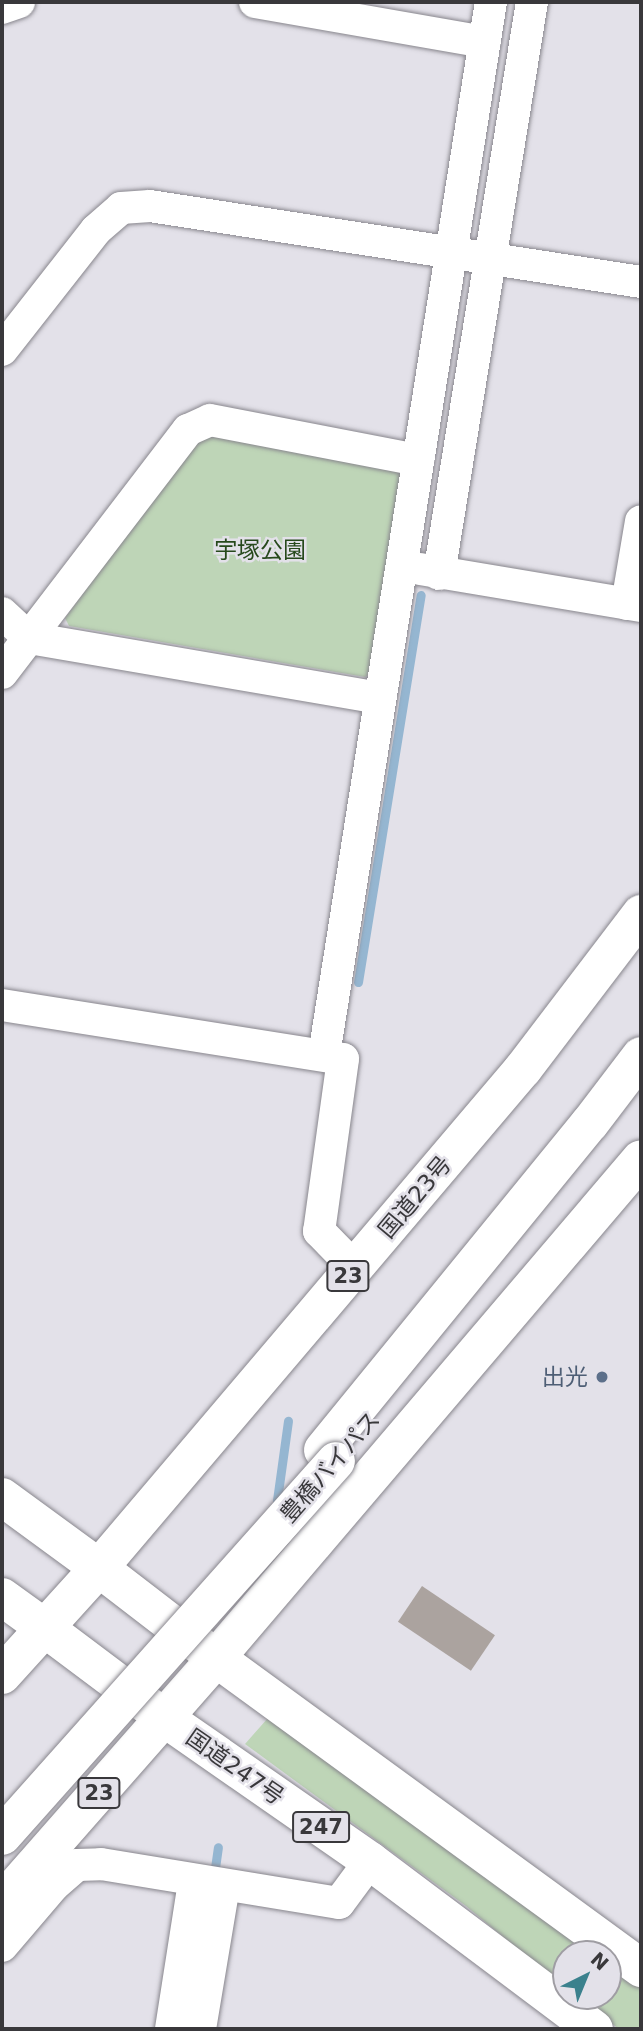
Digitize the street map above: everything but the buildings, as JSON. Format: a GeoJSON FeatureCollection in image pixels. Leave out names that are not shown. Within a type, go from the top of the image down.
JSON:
{"type":"FeatureCollection","features":[{"type":"Feature","properties":{"kind":"main road","name":"国道23号"},"geometry":{"type":"LineString","coordinates":[[46,1629],[523,1069],[641,914]]}},
{"type":"Feature","properties":{"kind":"main road","name":"豊橋バイパス"},"geometry":{"type":"LineString","coordinates":[[2,1808],[323,1450],[590,1123],[641,1056]]}},
{"type":"Feature","properties":{"kind":"main road","name":"豊橋バイパス"},"geometry":{"type":"LineString","coordinates":[[2,1836],[361,1432],[641,1084]]}},
{"type":"Feature","properties":{"kind":"main road","name":"23"},"geometry":{"type":"LineString","coordinates":[[2,1902],[43,1877],[163,1717],[641,1159]]}},
{"type":"Feature","properties":{"kind":"main road"},"geometry":{"type":"LineString","coordinates":[[9,1502],[216,1658],[641,1968]]}},
{"type":"Feature","properties":{"kind":"main road","name":"国道247号"},"geometry":{"type":"LineString","coordinates":[[2,1597],[163,1717],[370,1861],[594,2029]]}},
{"type":"Feature","properties":{"kind":"main road","name":"23"},"geometry":{"type":"LineString","coordinates":[[2,1675],[46,1629]]}},
{"type":"Feature","properties":{"kind":"street"},"geometry":{"type":"LineString","coordinates":[[2,8],[19,2]]}},
{"type":"Feature","properties":{"kind":"street"},"geometry":{"type":"LineString","coordinates":[[254,2],[485,42]]}},
{"type":"Feature","properties":{"kind":"street"},"geometry":{"type":"LineString","coordinates":[[324,1055],[491,2]]}},
{"type":"Feature","properties":{"kind":"street"},"geometry":{"type":"LineString","coordinates":[[439,574],[532,2]]}},
{"type":"Feature","properties":{"kind":"street"},"geometry":{"type":"LineString","coordinates":[[2,350],[96,230],[121,208],[150,206],[641,282]]}},
{"type":"Feature","properties":{"kind":"street"},"geometry":{"type":"LineString","coordinates":[[2,673],[188,430],[210,420],[418,460]]}},
{"type":"Feature","properties":{"kind":"street"},"geometry":{"type":"LineString","coordinates":[[401,564],[439,574],[634,605],[641,521]]}},
{"type":"Feature","properties":{"kind":"street"},"geometry":{"type":"LineString","coordinates":[[2,613],[29,638],[380,698]]}},
{"type":"Feature","properties":{"kind":"street"},"geometry":{"type":"LineString","coordinates":[[2,1005],[343,1059],[319,1231],[355,1268]]}},
{"type":"Feature","properties":{"kind":"street"},"geometry":{"type":"LineString","coordinates":[[2,1946],[43,1877],[77,1865],[101,1864],[209,1884],[339,1903],[370,1861]]}},
{"type":"Feature","properties":{"kind":"street"},"geometry":{"type":"LineString","coordinates":[[171,2029],[209,1884]]}},
{"type":"Feature","properties":{"kind":"street"},"geometry":{"type":"LineString","coordinates":[[200,2029],[209,1884]]}},
{"type":"Feature","properties":{"kind":"green space","name":"宇塚公園"},"geometry":{"type":"Polygon","coordinates":[[[213,430],[400,469],[405,477],[374,671],[365,677],[69,626],[65,618],[199,437],[213,430]]]}},
{"type":"Feature","properties":{"kind":"green space"},"geometry":{"type":"Polygon","coordinates":[[[268,1718],[574,1940],[552,1940],[552,1977],[466,1906],[245,1744],[268,1718]]]}},
{"type":"Feature","properties":{"kind":"green space"},"geometry":{"type":"Polygon","coordinates":[[[622,1975],[641,1989],[641,2029],[619,2029],[594,2010],[622,2010],[622,1975]]]}},
{"type":"Feature","properties":{"kind":"waterway"},"geometry":{"type":"LineString","coordinates":[[358,982],[421,595]]}},
{"type":"Feature","properties":{"kind":"waterway"},"geometry":{"type":"LineString","coordinates":[[277,1500],[288,1421]]}},
{"type":"Feature","properties":{"kind":"waterway"},"geometry":{"type":"LineString","coordinates":[[214,1875],[218,1847]]}},
{"type":"Feature","properties":{"kind":"place","name":"出光"},"geometry":{"type":"Point","coordinates":[602,1377]}}]}
